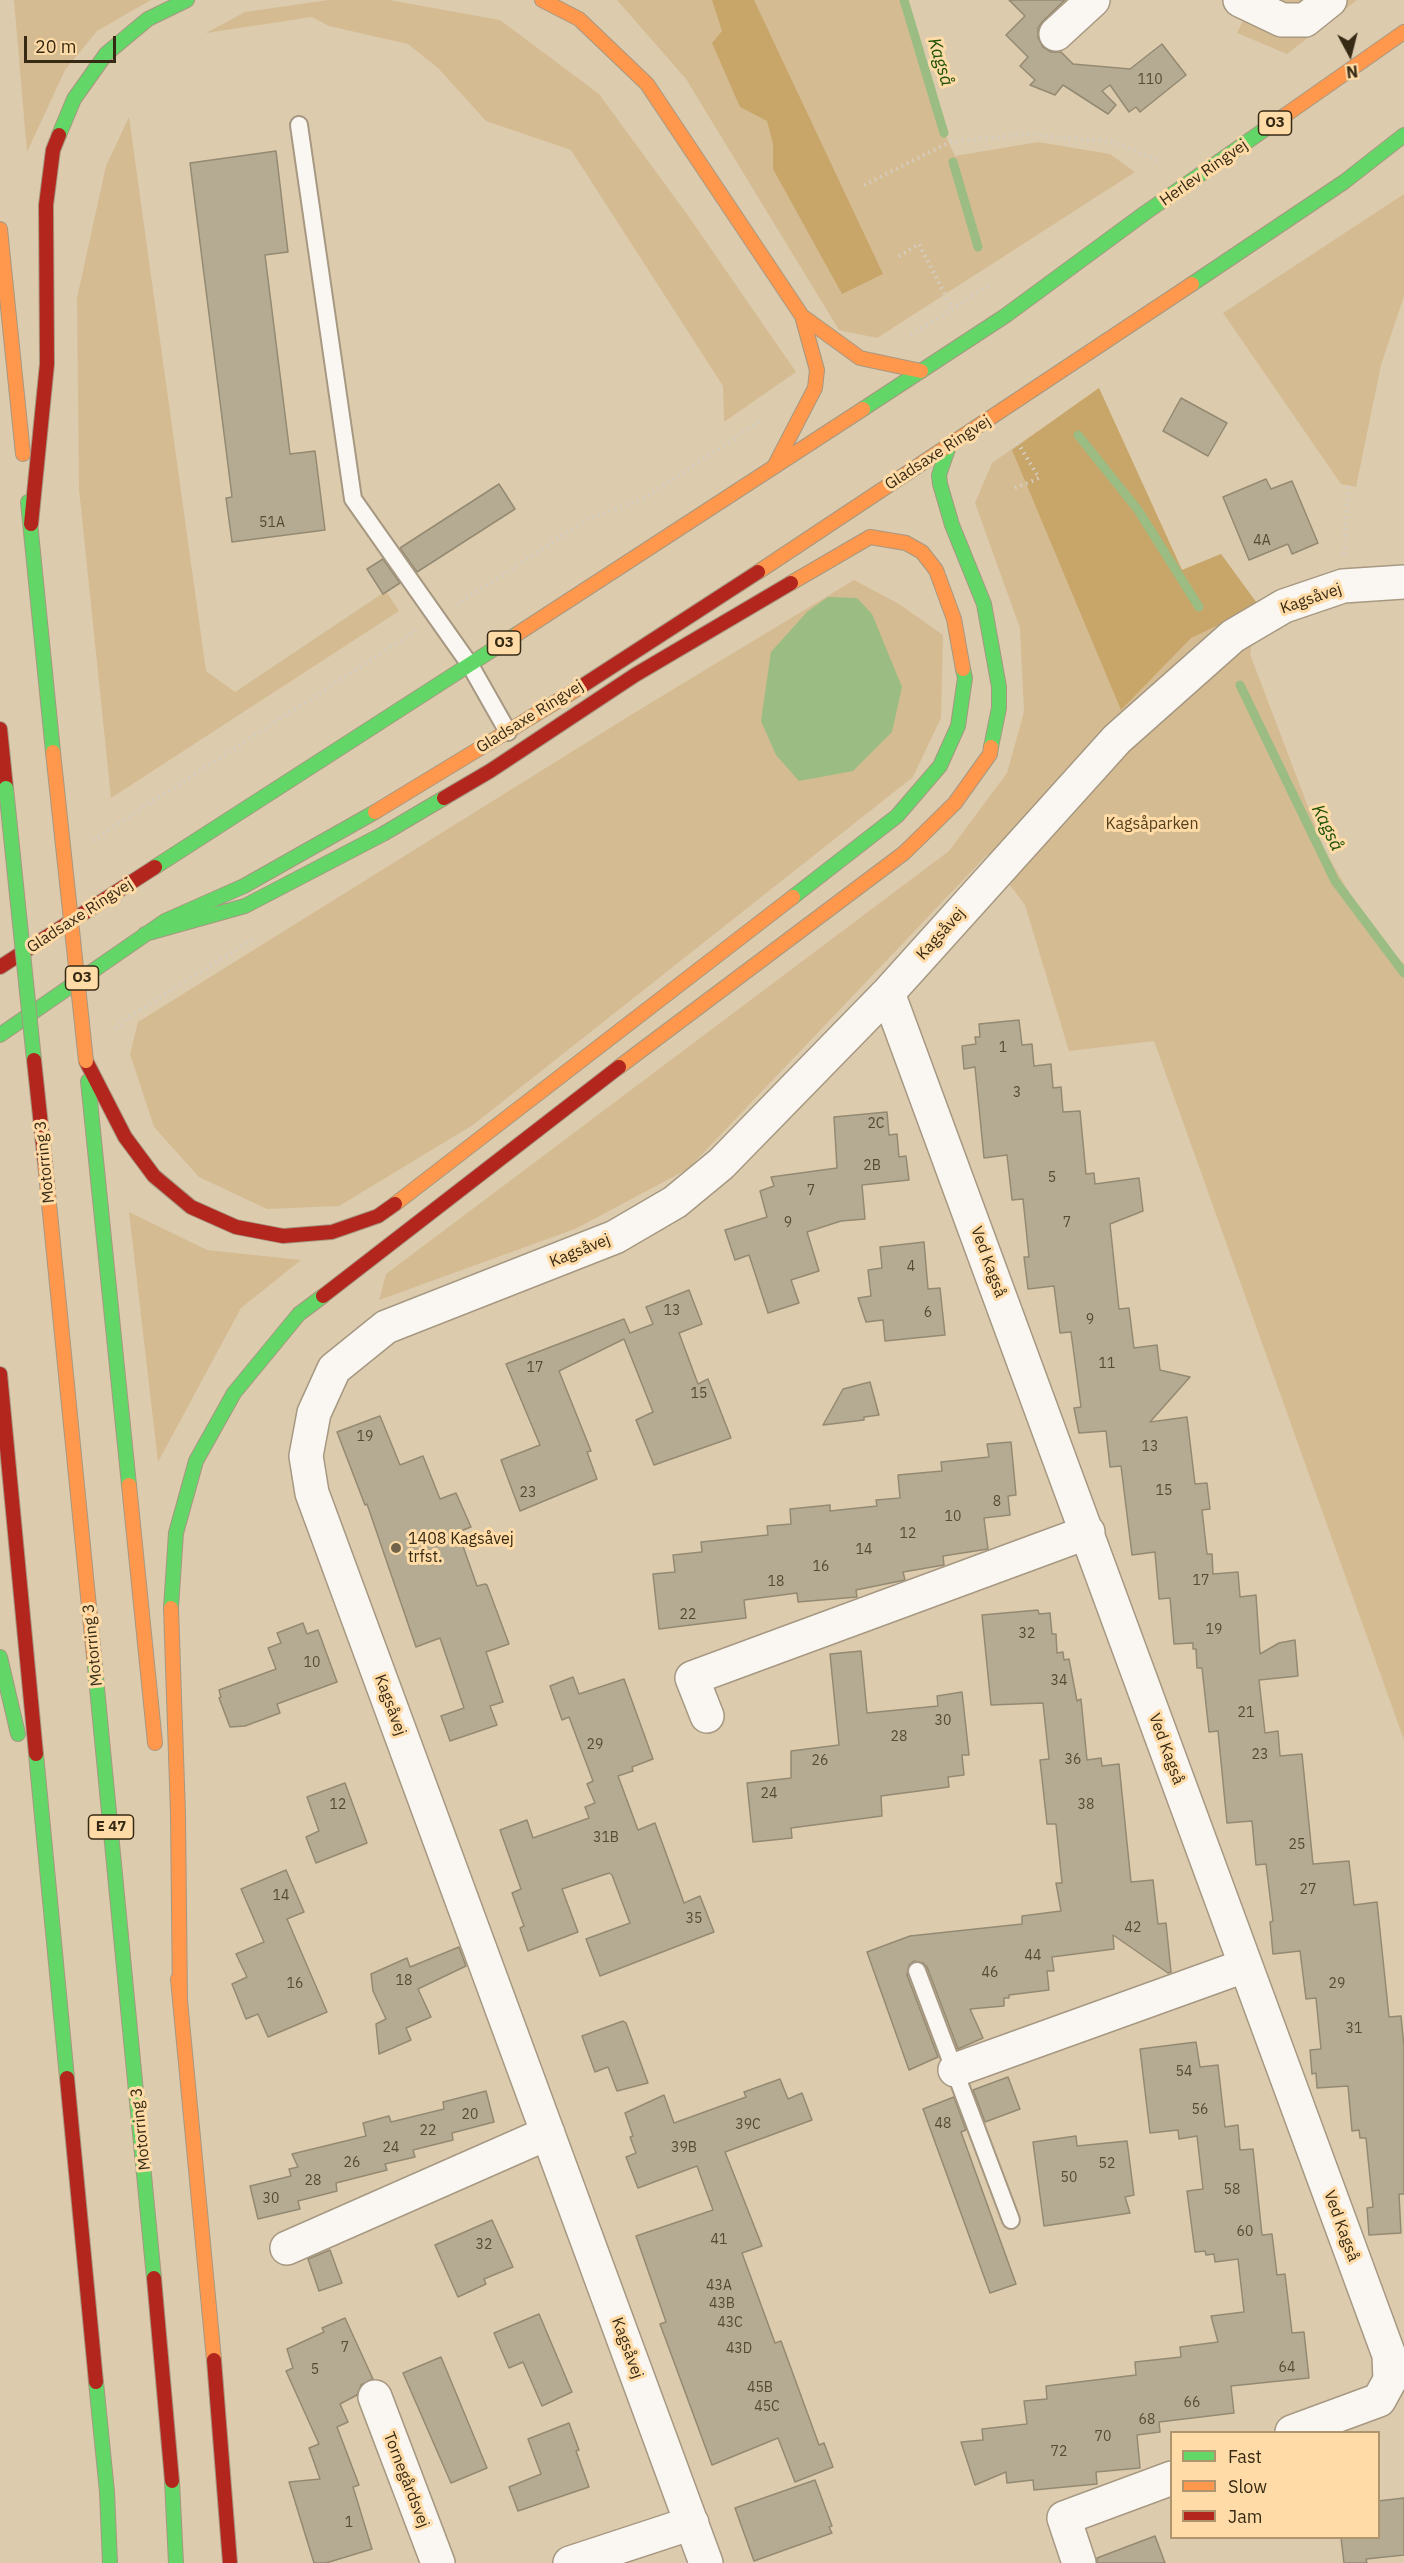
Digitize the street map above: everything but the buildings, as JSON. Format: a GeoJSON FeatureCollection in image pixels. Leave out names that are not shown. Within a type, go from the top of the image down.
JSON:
{"type":"FeatureCollection","features":[{"type":"Feature","properties":{"kind":"main road"},"geometry":{"type":"LineString","coordinates":[[31,524],[47,364],[46,205],[53,150],[74,99],[106,54],[148,19],[187,0]]}},
{"type":"Feature","properties":{"kind":"main road"},"geometry":{"type":"LineString","coordinates":[[542,0],[579,20],[647,84],[802,316],[817,370],[815,388],[774,467]]}},
{"type":"Feature","properties":{"kind":"main road","name":"Herlev Ringvej"},"geometry":{"type":"LineString","coordinates":[[1005,316],[1145,213],[1404,32]]}},
{"type":"Feature","properties":{"kind":"main road","name":"Gladsaxe Ringvej"},"geometry":{"type":"LineString","coordinates":[[0,1035],[165,921],[244,886],[275,869],[508,732],[1050,380],[1344,182],[1404,135]]}},
{"type":"Feature","properties":{"kind":"main road"},"geometry":{"type":"LineString","coordinates":[[0,229],[87,1061],[155,1752]]}},
{"type":"Feature","properties":{"kind":"main road"},"geometry":{"type":"LineString","coordinates":[[802,316],[860,358],[921,371]]}},
{"type":"Feature","properties":{"kind":"main road","name":"Gladsaxe Ringvej"},"geometry":{"type":"LineString","coordinates":[[0,968],[1005,316]]}},
{"type":"Feature","properties":{"kind":"main road"},"geometry":{"type":"LineString","coordinates":[[180,2002],[178,1814],[170,1624],[176,1533],[196,1461],[234,1393],[299,1314],[643,1048],[904,854],[955,803],[990,754],[999,708],[999,687],[984,604],[952,525],[940,484],[939,475],[949,446]]}},
{"type":"Feature","properties":{"kind":"main road"},"geometry":{"type":"LineString","coordinates":[[87,1061],[125,1137],[154,1176],[191,1207],[236,1227],[283,1236],[332,1232],[378,1216],[428,1181],[897,816],[940,766],[958,726],[965,678],[954,619],[936,570],[922,552],[906,543],[870,537],[635,675],[490,771],[383,834],[245,906],[145,934]]}},
{"type":"Feature","properties":{"kind":"main road","name":"Motorring 3"},"geometry":{"type":"LineString","coordinates":[[0,729],[144,2164],[174,2492],[176,2563]]}},
{"type":"Feature","properties":{"kind":"main road"},"geometry":{"type":"LineString","coordinates":[[0,1374],[107,2492],[110,2563]]}},
{"type":"Feature","properties":{"kind":"main road"},"geometry":{"type":"LineString","coordinates":[[0,1657],[48,1869]]}},
{"type":"Feature","properties":{"kind":"main road"},"geometry":{"type":"LineString","coordinates":[[164,1835],[230,2563]]}},
{"type":"Feature","properties":{"kind":"street"},"geometry":{"type":"LineString","coordinates":[[1056,34],[1093,0]]}},
{"type":"Feature","properties":{"kind":"street"},"geometry":{"type":"LineString","coordinates":[[1240,0],[1282,20],[1305,20],[1330,0]]}},
{"type":"Feature","properties":{"kind":"street","name":"Kagsåvej"},"geometry":{"type":"LineString","coordinates":[[706,2563],[312,1493],[306,1456],[314,1413],[334,1370],[386,1327],[615,1237],[675,1202],[721,1164],[888,993],[1117,739],[1233,636],[1284,606],[1343,586],[1404,582]]}},
{"type":"Feature","properties":{"kind":"street","name":"Ved Kagså"},"geometry":{"type":"LineString","coordinates":[[888,993],[1389,2355],[1390,2380],[1379,2400],[1297,2431]]}},
{"type":"Feature","properties":{"kind":"street"},"geometry":{"type":"LineString","coordinates":[[706,1716],[692,1678],[1088,1532]]}},
{"type":"Feature","properties":{"kind":"street"},"geometry":{"type":"LineString","coordinates":[[955,2070],[1244,1966]]}},
{"type":"Feature","properties":{"kind":"street"},"geometry":{"type":"LineString","coordinates":[[286,2248],[548,2133]]}},
{"type":"Feature","properties":{"kind":"street","name":"Tornegårdsvej"},"geometry":{"type":"LineString","coordinates":[[375,2397],[438,2563]]}},
{"type":"Feature","properties":{"kind":"street"},"geometry":{"type":"LineString","coordinates":[[1079,2563],[1064,2518],[1170,2479]]}},
{"type":"Feature","properties":{"kind":"street"},"geometry":{"type":"LineString","coordinates":[[570,2563],[692,2523]]}},
{"type":"Feature","properties":{"kind":"lane"},"geometry":{"type":"LineString","coordinates":[[299,125],[353,499],[470,665],[508,732]]}},
{"type":"Feature","properties":{"kind":"lane"},"geometry":{"type":"LineString","coordinates":[[917,1971],[1011,2220]]}},
{"type":"Feature","properties":{"kind":"path"},"geometry":{"type":"LineString","coordinates":[[864,185],[950,142],[1027,135],[1112,142],[1154,158],[1161,165]]}},
{"type":"Feature","properties":{"kind":"path"},"geometry":{"type":"LineString","coordinates":[[899,256],[919,244],[952,308],[989,285]]}},
{"type":"Feature","properties":{"kind":"path"},"geometry":{"type":"LineString","coordinates":[[1015,488],[1040,478],[1016,439]]}},
{"type":"Feature","properties":{"kind":"path"},"geometry":{"type":"LineString","coordinates":[[1343,586],[1348,485]]}},
{"type":"Feature","properties":{"kind":"green space"},"geometry":{"type":"Polygon","coordinates":[[[14,0],[151,0],[97,31],[65,70],[27,152],[14,0]]]}},
{"type":"Feature","properties":{"kind":"green space"},"geometry":{"type":"Polygon","coordinates":[[[328,0],[389,0],[500,20],[599,94],[689,217],[796,372],[724,422],[723,386],[571,150],[486,121],[438,68],[408,44],[329,26],[312,17],[206,33],[245,12],[328,0]]]}},
{"type":"Feature","properties":{"kind":"green space"},"geometry":{"type":"Polygon","coordinates":[[[617,0],[905,0],[937,117],[955,156],[1038,142],[1110,154],[1135,172],[877,338],[839,330],[686,79],[617,0]]]}},
{"type":"Feature","properties":{"kind":"green space"},"geometry":{"type":"Polygon","coordinates":[[[1253,0],[1357,0],[1287,54],[1237,33],[1253,0]]]}},
{"type":"Feature","properties":{"kind":"green space"},"geometry":{"type":"Polygon","coordinates":[[[129,117],[206,671],[235,692],[386,591],[399,611],[111,798],[79,489],[77,298],[106,166],[129,117]]]}},
{"type":"Feature","properties":{"kind":"green space"},"geometry":{"type":"Polygon","coordinates":[[[1404,194],[1404,296],[1381,365],[1356,487],[1341,484],[1223,313],[1404,194]]]}},
{"type":"Feature","properties":{"kind":"green space","name":"Kagsåparken"},"geometry":{"type":"Polygon","coordinates":[[[1099,388],[1182,570],[1221,554],[1259,606],[1250,654],[1324,849],[1370,929],[1404,964],[1404,1740],[1154,1041],[1069,1051],[1025,905],[987,855],[688,1169],[575,1229],[379,1300],[386,1274],[949,851],[1007,773],[1024,712],[1020,628],[975,503],[992,463],[1099,388]]]}},
{"type":"Feature","properties":{"kind":"green space"},"geometry":{"type":"Polygon","coordinates":[[[854,580],[899,604],[943,635],[941,718],[913,777],[473,1125],[339,1206],[267,1209],[199,1177],[154,1127],[130,1054],[138,1022],[634,713],[854,580]]]}},
{"type":"Feature","properties":{"kind":"green space"},"geometry":{"type":"Polygon","coordinates":[[[129,1212],[207,1250],[301,1260],[241,1308],[158,1462],[129,1212]]]}},
{"type":"Feature","properties":{"kind":"shaded area"},"geometry":{"type":"Polygon","coordinates":[[[712,0],[754,0],[883,274],[842,294],[773,169],[773,144],[767,121],[740,107],[712,43],[722,31],[712,0]]]}},
{"type":"Feature","properties":{"kind":"shaded area"},"geometry":{"type":"Polygon","coordinates":[[[1099,388],[1182,570],[1221,554],[1259,606],[1191,638],[1121,710],[1012,450],[1099,388]]]}},
{"type":"Feature","properties":{"kind":"shaded area"},"geometry":{"type":"Polygon","coordinates":[[[828,597],[857,598],[872,614],[902,687],[892,732],[853,771],[799,781],[776,755],[761,721],[771,652],[807,612],[828,597]]]}},
{"type":"Feature","properties":{"kind":"waterway","name":"Kagså"},"geometry":{"type":"LineString","coordinates":[[904,0],[944,133]]}},
{"type":"Feature","properties":{"kind":"waterway","name":"Kagså"},"geometry":{"type":"LineString","coordinates":[[953,162],[978,247]]}},
{"type":"Feature","properties":{"kind":"waterway","name":"Kagså"},"geometry":{"type":"LineString","coordinates":[[1078,435],[1138,510],[1199,607]]}},
{"type":"Feature","properties":{"kind":"waterway","name":"Kagså"},"geometry":{"type":"LineString","coordinates":[[1240,685],[1335,881],[1404,973]]}},
{"type":"Feature","properties":{"kind":"traffic: fast"},"geometry":{"type":"LineString","coordinates":[[59,135],[74,99],[106,54],[148,19],[187,0]]}},
{"type":"Feature","properties":{"kind":"traffic: fast"},"geometry":{"type":"LineString","coordinates":[[863,409],[1005,316],[1145,213],[1284,116]]}},
{"type":"Feature","properties":{"kind":"traffic: fast"},"geometry":{"type":"LineString","coordinates":[[1192,284],[1344,182],[1404,135]]}},
{"type":"Feature","properties":{"kind":"traffic: fast"},"geometry":{"type":"LineString","coordinates":[[949,446],[939,475],[940,484],[952,525],[984,604],[999,687],[999,708],[991,747]]}},
{"type":"Feature","properties":{"kind":"traffic: fast"},"geometry":{"type":"LineString","coordinates":[[28,502],[53,752]]}},
{"type":"Feature","properties":{"kind":"traffic: fast"},"geometry":{"type":"LineString","coordinates":[[155,867],[517,634]]}},
{"type":"Feature","properties":{"kind":"traffic: fast"},"geometry":{"type":"LineString","coordinates":[[793,897],[897,816],[940,766],[958,726],[965,678],[963,669]]}},
{"type":"Feature","properties":{"kind":"traffic: fast"},"geometry":{"type":"LineString","coordinates":[[6,788],[34,1060]]}},
{"type":"Feature","properties":{"kind":"traffic: fast"},"geometry":{"type":"LineString","coordinates":[[145,934],[245,906],[383,834],[444,798]]}},
{"type":"Feature","properties":{"kind":"traffic: fast"},"geometry":{"type":"LineString","coordinates":[[0,1035],[165,921],[244,886],[375,812]]}},
{"type":"Feature","properties":{"kind":"traffic: fast"},"geometry":{"type":"LineString","coordinates":[[88,1081],[129,1485]]}},
{"type":"Feature","properties":{"kind":"traffic: fast"},"geometry":{"type":"LineString","coordinates":[[171,1608],[176,1533],[196,1461],[234,1393],[299,1314],[323,1296]]}},
{"type":"Feature","properties":{"kind":"traffic: fast"},"geometry":{"type":"LineString","coordinates":[[0,1657],[18,1734]]}},
{"type":"Feature","properties":{"kind":"traffic: fast"},"geometry":{"type":"LineString","coordinates":[[94,1657],[154,2278]]}},
{"type":"Feature","properties":{"kind":"traffic: fast"},"geometry":{"type":"LineString","coordinates":[[36,1754],[67,2078]]}},
{"type":"Feature","properties":{"kind":"traffic: fast"},"geometry":{"type":"LineString","coordinates":[[96,2382],[107,2492],[110,2563]]}},
{"type":"Feature","properties":{"kind":"traffic: fast"},"geometry":{"type":"LineString","coordinates":[[172,2481],[176,2563]]}},
{"type":"Feature","properties":{"kind":"traffic: slow"},"geometry":{"type":"LineString","coordinates":[[542,0],[579,19],[647,84],[802,316],[817,370],[815,388],[774,467]]}},
{"type":"Feature","properties":{"kind":"traffic: slow"},"geometry":{"type":"LineString","coordinates":[[1284,116],[1404,32]]}},
{"type":"Feature","properties":{"kind":"traffic: slow"},"geometry":{"type":"LineString","coordinates":[[0,229],[23,454]]}},
{"type":"Feature","properties":{"kind":"traffic: slow"},"geometry":{"type":"LineString","coordinates":[[758,572],[1192,284]]}},
{"type":"Feature","properties":{"kind":"traffic: slow"},"geometry":{"type":"LineString","coordinates":[[802,316],[860,358],[921,371]]}},
{"type":"Feature","properties":{"kind":"traffic: slow"},"geometry":{"type":"LineString","coordinates":[[517,634],[863,409]]}},
{"type":"Feature","properties":{"kind":"traffic: slow"},"geometry":{"type":"LineString","coordinates":[[791,583],[870,537],[906,543],[922,552],[936,570],[954,619],[963,669]]}},
{"type":"Feature","properties":{"kind":"traffic: slow"},"geometry":{"type":"LineString","coordinates":[[375,812],[579,688]]}},
{"type":"Feature","properties":{"kind":"traffic: slow"},"geometry":{"type":"LineString","coordinates":[[619,1067],[904,853],[955,803],[990,754],[991,747]]}},
{"type":"Feature","properties":{"kind":"traffic: slow"},"geometry":{"type":"LineString","coordinates":[[53,752],[86,1061]]}},
{"type":"Feature","properties":{"kind":"traffic: slow"},"geometry":{"type":"LineString","coordinates":[[395,1204],[793,897]]}},
{"type":"Feature","properties":{"kind":"traffic: slow"},"geometry":{"type":"LineString","coordinates":[[45,1163],[94,1657]]}},
{"type":"Feature","properties":{"kind":"traffic: slow"},"geometry":{"type":"LineString","coordinates":[[129,1485],[155,1743]]}},
{"type":"Feature","properties":{"kind":"traffic: slow"},"geometry":{"type":"LineString","coordinates":[[171,1608],[178,1814],[180,2002]]}},
{"type":"Feature","properties":{"kind":"traffic: slow"},"geometry":{"type":"LineString","coordinates":[[178,1979],[214,2360]]}},
{"type":"Feature","properties":{"kind":"traffic: jam"},"geometry":{"type":"LineString","coordinates":[[31,524],[47,364],[46,205],[53,150],[59,135]]}},
{"type":"Feature","properties":{"kind":"traffic: jam"},"geometry":{"type":"LineString","coordinates":[[579,688],[758,572]]}},
{"type":"Feature","properties":{"kind":"traffic: jam"},"geometry":{"type":"LineString","coordinates":[[444,798],[490,771],[635,675],[791,583]]}},
{"type":"Feature","properties":{"kind":"traffic: jam"},"geometry":{"type":"LineString","coordinates":[[0,729],[6,788]]}},
{"type":"Feature","properties":{"kind":"traffic: jam"},"geometry":{"type":"LineString","coordinates":[[0,967],[155,867]]}},
{"type":"Feature","properties":{"kind":"traffic: jam"},"geometry":{"type":"LineString","coordinates":[[34,1060],[45,1163]]}},
{"type":"Feature","properties":{"kind":"traffic: jam"},"geometry":{"type":"LineString","coordinates":[[86,1061],[125,1137],[154,1176],[191,1207],[236,1227],[283,1236],[332,1232],[378,1216],[395,1204]]}},
{"type":"Feature","properties":{"kind":"traffic: jam"},"geometry":{"type":"LineString","coordinates":[[323,1296],[619,1067]]}},
{"type":"Feature","properties":{"kind":"traffic: jam"},"geometry":{"type":"LineString","coordinates":[[0,1374],[36,1754]]}},
{"type":"Feature","properties":{"kind":"traffic: jam"},"geometry":{"type":"LineString","coordinates":[[67,2078],[96,2382]]}},
{"type":"Feature","properties":{"kind":"traffic: jam"},"geometry":{"type":"LineString","coordinates":[[154,2278],[172,2481]]}},
{"type":"Feature","properties":{"kind":"traffic: jam"},"geometry":{"type":"LineString","coordinates":[[214,2360],[230,2563]]}},
{"type":"Feature","properties":{"kind":"place","name":"1408 Kagsåvej trfst."},"geometry":{"type":"Point","coordinates":[396,1548]}}]}
